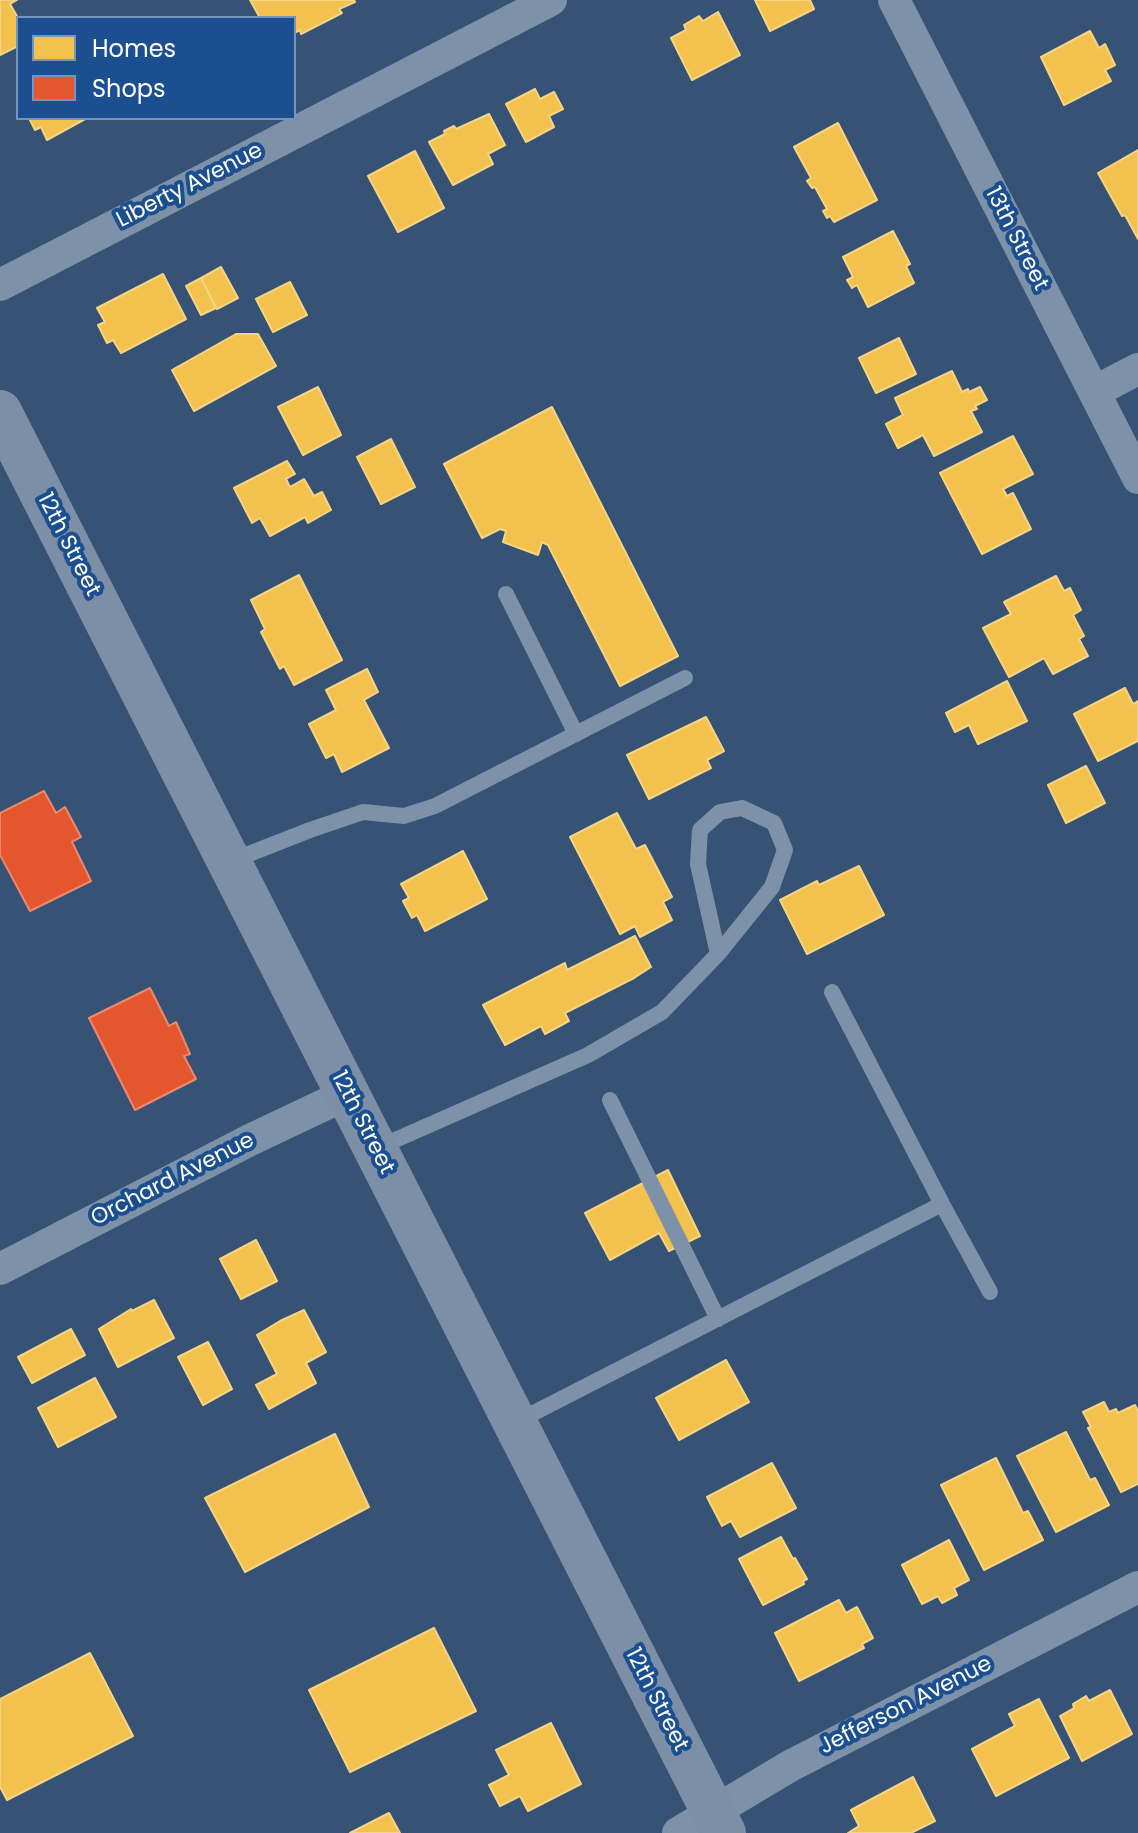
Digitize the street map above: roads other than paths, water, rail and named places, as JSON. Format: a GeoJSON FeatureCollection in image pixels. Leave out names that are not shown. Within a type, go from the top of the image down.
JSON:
{"type":"FeatureCollection","features":[{"type":"Feature","properties":{"kind":"main road","name":"12th Street"},"geometry":{"type":"LineString","coordinates":[[0,412],[515,1423],[705,1826]]}},
{"type":"Feature","properties":{"kind":"street","name":"Liberty Avenue"},"geometry":{"type":"LineString","coordinates":[[0,285],[551,0]]}},
{"type":"Feature","properties":{"kind":"street","name":"13th Street"},"geometry":{"type":"LineString","coordinates":[[894,0],[1138,478]]}},
{"type":"Feature","properties":{"kind":"street"},"geometry":{"type":"LineString","coordinates":[[1094,392],[1138,369]]}},
{"type":"Feature","properties":{"kind":"street","name":"Orchard Avenue"},"geometry":{"type":"LineString","coordinates":[[0,1269],[250,1140],[347,1094]]}},
{"type":"Feature","properties":{"kind":"street","name":"Jefferson Avenue"},"geometry":{"type":"LineString","coordinates":[[705,1826],[790,1766],[1138,1587]]}},
{"type":"Feature","properties":{"kind":"lane"},"geometry":{"type":"LineString","coordinates":[[506,594],[576,734]]}},
{"type":"Feature","properties":{"kind":"lane"},"geometry":{"type":"LineString","coordinates":[[229,862],[363,812],[404,816],[435,806],[685,678]]}},
{"type":"Feature","properties":{"kind":"lane"},"geometry":{"type":"LineString","coordinates":[[375,1148],[588,1055],[662,1012],[718,954],[772,887],[785,850],[774,823],[742,808],[720,812],[700,830],[698,864],[718,954]]}},
{"type":"Feature","properties":{"kind":"lane"},"geometry":{"type":"LineString","coordinates":[[832,992],[990,1292]]}},
{"type":"Feature","properties":{"kind":"lane"},"geometry":{"type":"LineString","coordinates":[[610,1100],[718,1319]]}},
{"type":"Feature","properties":{"kind":"lane"},"geometry":{"type":"LineString","coordinates":[[515,1423],[942,1204]]}}]}
